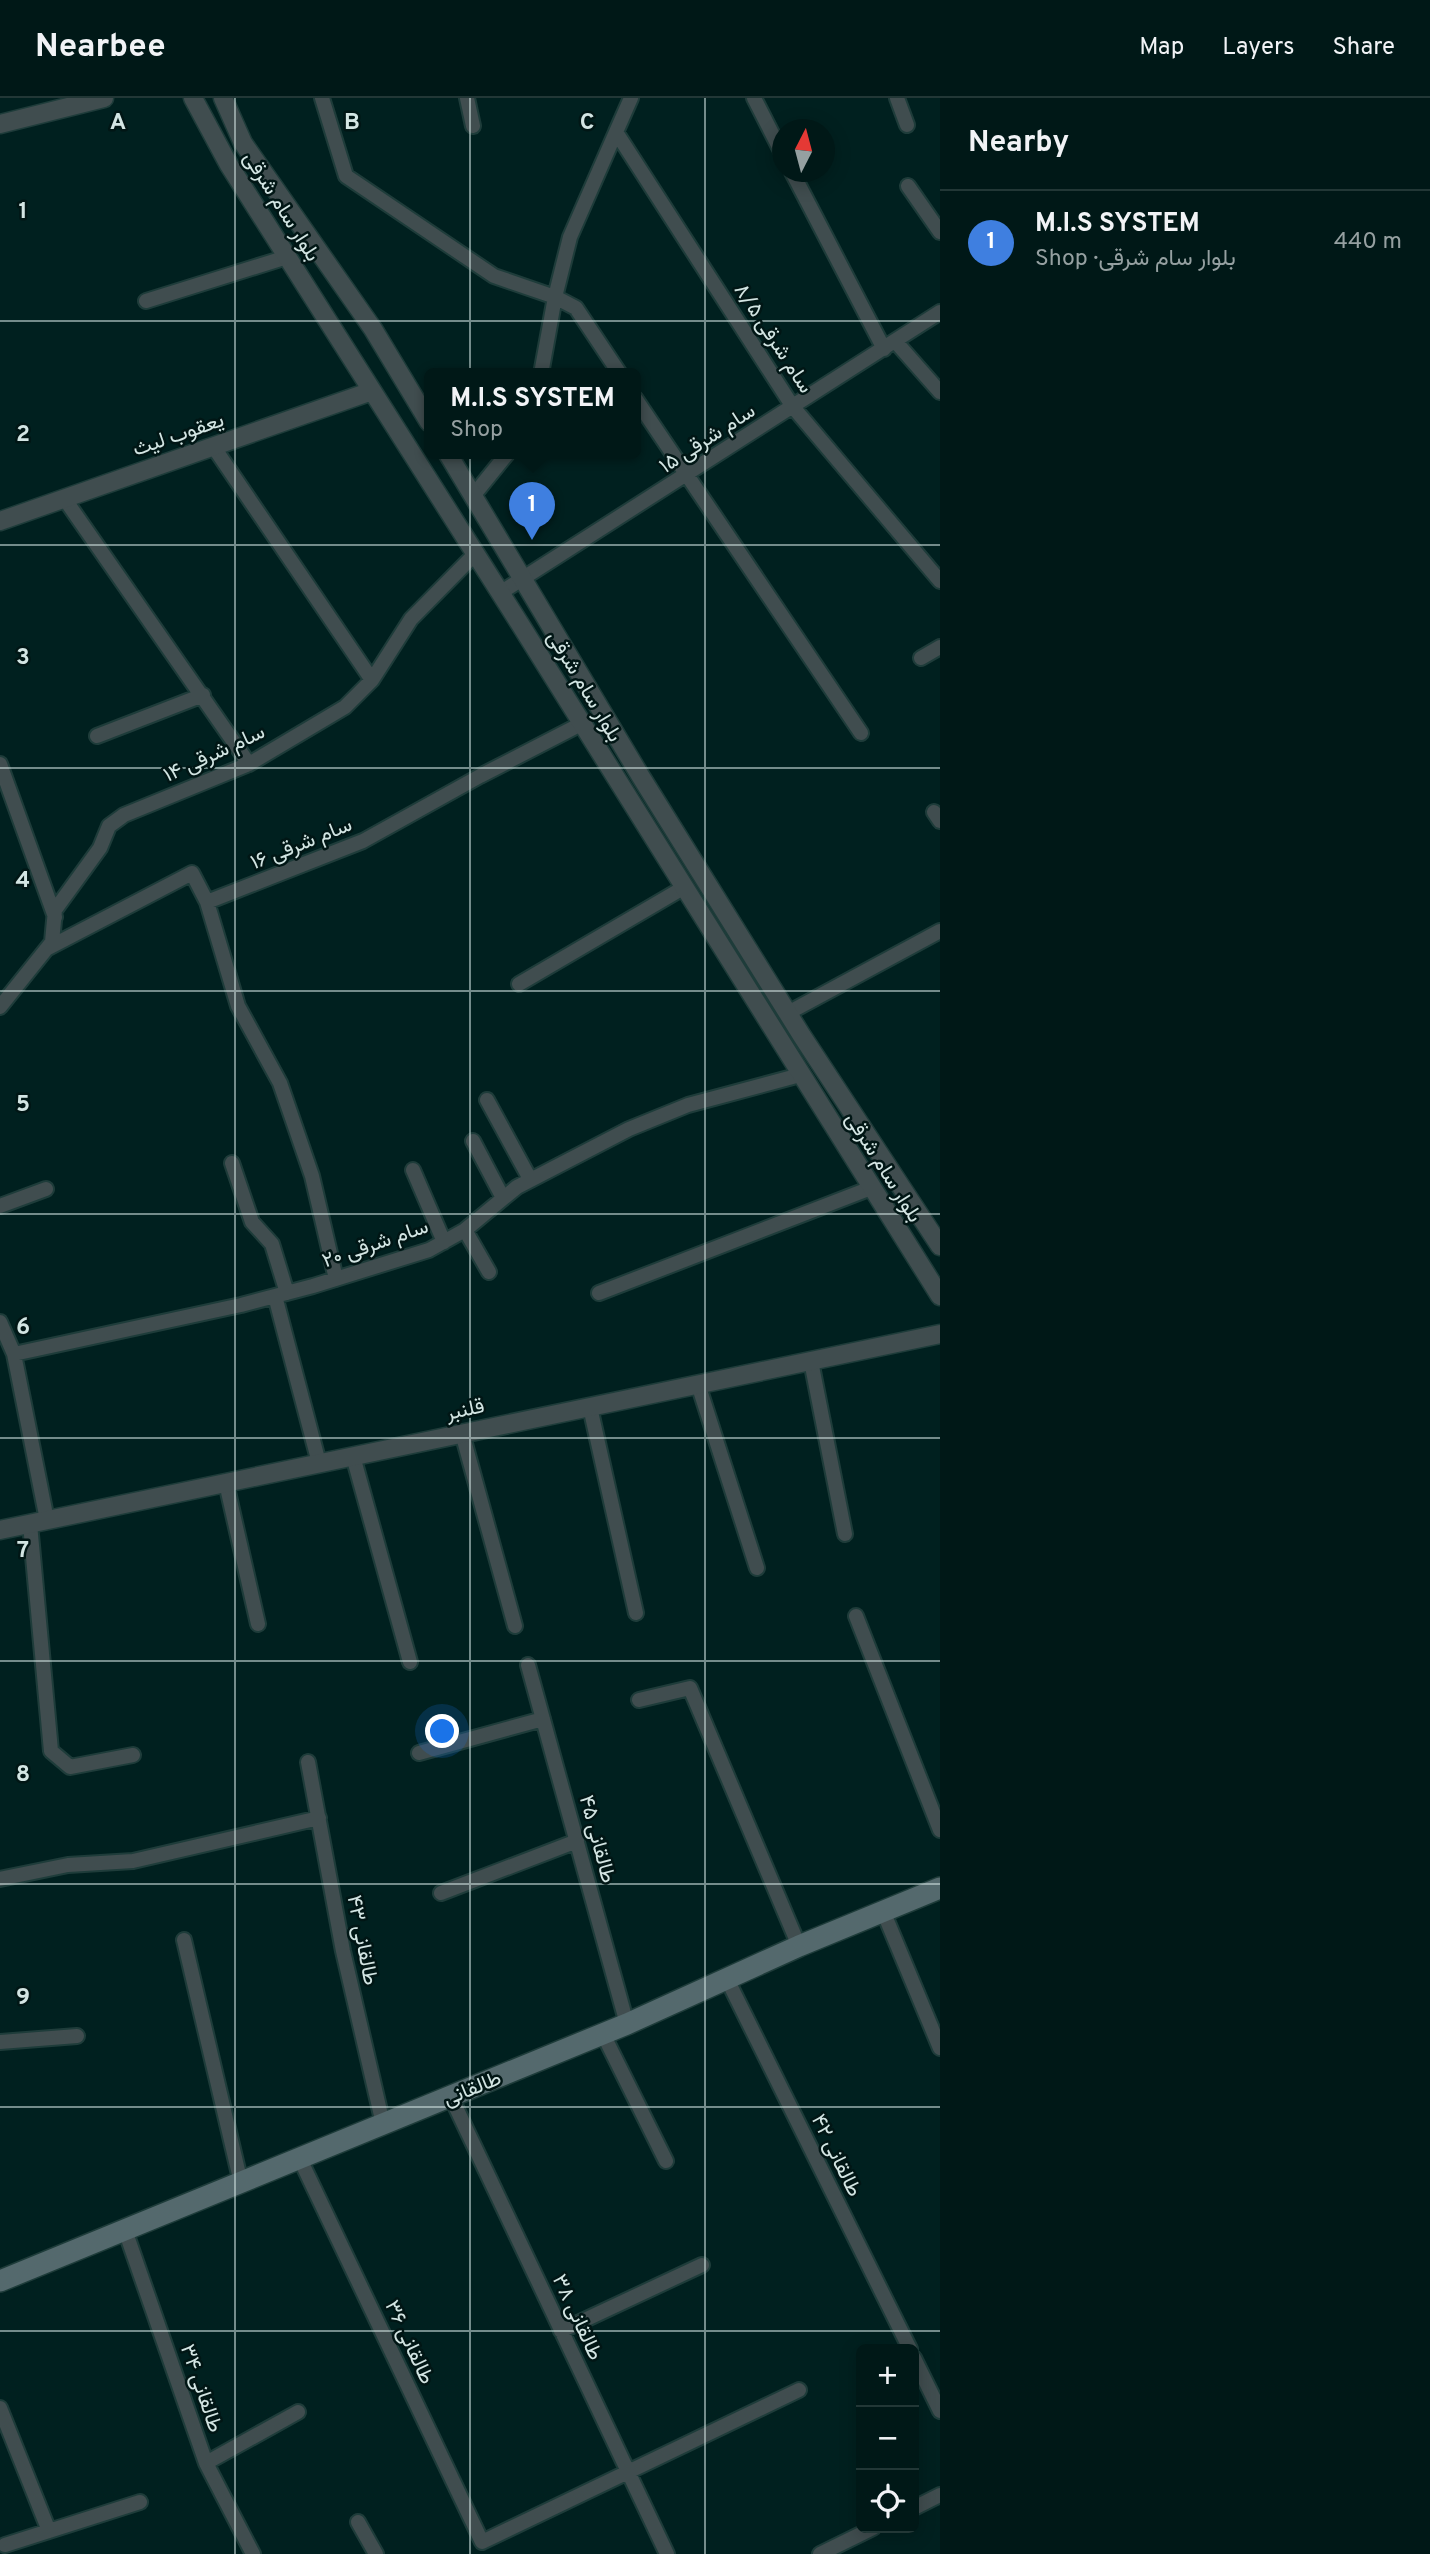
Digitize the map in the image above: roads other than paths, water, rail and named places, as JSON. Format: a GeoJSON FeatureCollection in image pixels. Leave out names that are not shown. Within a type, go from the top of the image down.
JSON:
{"type":"FeatureCollection","features":[{"type":"Feature","properties":{"kind":"main road","name":"طالقانی"},"geometry":{"type":"LineString","coordinates":[[0,2281],[627,2024],[799,1946],[940,1888]]}},
{"type":"Feature","properties":{"kind":"street"},"geometry":{"type":"LineString","coordinates":[[0,124],[104,98]]}},
{"type":"Feature","properties":{"kind":"street","name":"بلوار سام شرقی"},"geometry":{"type":"LineString","coordinates":[[193,98],[229,164],[940,1296]]}},
{"type":"Feature","properties":{"kind":"street","name":"بلوار سام شرقی"},"geometry":{"type":"LineString","coordinates":[[223,98],[243,143],[373,329],[424,414]]}},
{"type":"Feature","properties":{"kind":"street"},"geometry":{"type":"LineString","coordinates":[[322,98],[346,176],[494,276],[555,297],[576,308],[616,368]]}},
{"type":"Feature","properties":{"kind":"street"},"geometry":{"type":"LineString","coordinates":[[467,98],[473,127]]}},
{"type":"Feature","properties":{"kind":"street"},"geometry":{"type":"LineString","coordinates":[[542,368],[555,297],[570,237],[631,98]]}},
{"type":"Feature","properties":{"kind":"street"},"geometry":{"type":"LineString","coordinates":[[754,98],[772,133]]}},
{"type":"Feature","properties":{"kind":"street"},"geometry":{"type":"LineString","coordinates":[[897,98],[907,125]]}},
{"type":"Feature","properties":{"kind":"street","name":"سام شرقی ۸/۵"},"geometry":{"type":"LineString","coordinates":[[616,132],[793,407],[940,580]]}},
{"type":"Feature","properties":{"kind":"street"},"geometry":{"type":"LineString","coordinates":[[798,182],[889,345],[940,392]]}},
{"type":"Feature","properties":{"kind":"street"},"geometry":{"type":"LineString","coordinates":[[908,186],[940,232]]}},
{"type":"Feature","properties":{"kind":"street"},"geometry":{"type":"LineString","coordinates":[[146,301],[287,257]]}},
{"type":"Feature","properties":{"kind":"street","name":"سام شرقی ۱۵"},"geometry":{"type":"LineString","coordinates":[[500,593],[940,312]]}},
{"type":"Feature","properties":{"kind":"street","name":"یعقوب لیث"},"geometry":{"type":"LineString","coordinates":[[0,521],[372,391]]}},
{"type":"Feature","properties":{"kind":"street"},"geometry":{"type":"LineString","coordinates":[[641,407],[861,733]]}},
{"type":"Feature","properties":{"kind":"street"},"geometry":{"type":"LineString","coordinates":[[213,446],[372,680]]}},
{"type":"Feature","properties":{"kind":"street","name":"بلوار سام شرقی"},"geometry":{"type":"LineString","coordinates":[[451,459],[788,1013],[940,1245]]}},
{"type":"Feature","properties":{"kind":"street"},"geometry":{"type":"LineString","coordinates":[[473,496],[503,459]]}},
{"type":"Feature","properties":{"kind":"street"},"geometry":{"type":"LineString","coordinates":[[64,498],[249,764]]}},
{"type":"Feature","properties":{"kind":"street","name":"سام شرقی ۱۴"},"geometry":{"type":"LineString","coordinates":[[0,1007],[52,942],[55,910],[100,848],[109,826],[124,814],[249,764],[345,707],[372,680],[411,619],[475,554]]}},
{"type":"Feature","properties":{"kind":"street"},"geometry":{"type":"LineString","coordinates":[[921,658],[940,647]]}},
{"type":"Feature","properties":{"kind":"street"},"geometry":{"type":"LineString","coordinates":[[97,736],[203,695]]}},
{"type":"Feature","properties":{"kind":"street","name":"سام شرقی ۱۶"},"geometry":{"type":"LineString","coordinates":[[207,902],[363,841],[480,775],[582,724]]}},
{"type":"Feature","properties":{"kind":"street"},"geometry":{"type":"LineString","coordinates":[[0,764],[55,916]]}},
{"type":"Feature","properties":{"kind":"street"},"geometry":{"type":"LineString","coordinates":[[46,949],[192,873],[207,902],[238,1006],[280,1083],[312,1176],[336,1279]]}},
{"type":"Feature","properties":{"kind":"street"},"geometry":{"type":"LineString","coordinates":[[519,984],[683,888]]}},
{"type":"Feature","properties":{"kind":"street"},"geometry":{"type":"LineString","coordinates":[[788,1013],[940,931]]}},
{"type":"Feature","properties":{"kind":"street","name":"سام شرقی ۲۰"},"geometry":{"type":"LineString","coordinates":[[14,1354],[97,1338],[281,1295],[429,1250],[465,1230],[530,1179],[660,1115],[800,1075]]}},
{"type":"Feature","properties":{"kind":"street"},"geometry":{"type":"LineString","coordinates":[[487,1100],[530,1179]]}},
{"type":"Feature","properties":{"kind":"street"},"geometry":{"type":"LineString","coordinates":[[473,1141],[503,1198]]}},
{"type":"Feature","properties":{"kind":"street"},"geometry":{"type":"LineString","coordinates":[[232,1163],[252,1222],[272,1244],[319,1463]]}},
{"type":"Feature","properties":{"kind":"street"},"geometry":{"type":"LineString","coordinates":[[413,1170],[444,1242]]}},
{"type":"Feature","properties":{"kind":"street"},"geometry":{"type":"LineString","coordinates":[[599,1293],[871,1188]]}},
{"type":"Feature","properties":{"kind":"street"},"geometry":{"type":"LineString","coordinates":[[0,1206],[46,1189]]}},
{"type":"Feature","properties":{"kind":"street"},"geometry":{"type":"LineString","coordinates":[[465,1230],[489,1272]]}},
{"type":"Feature","properties":{"kind":"street"},"geometry":{"type":"LineString","coordinates":[[0,1322],[14,1354],[39,1522],[51,1751],[70,1767],[133,1755]]}},
{"type":"Feature","properties":{"kind":"street","name":"قلنبر"},"geometry":{"type":"LineString","coordinates":[[0,1530],[940,1334]]}},
{"type":"Feature","properties":{"kind":"street"},"geometry":{"type":"LineString","coordinates":[[811,1360],[845,1534]]}},
{"type":"Feature","properties":{"kind":"street"},"geometry":{"type":"LineString","coordinates":[[698,1384],[757,1568]]}},
{"type":"Feature","properties":{"kind":"street"},"geometry":{"type":"LineString","coordinates":[[590,1407],[636,1613]]}},
{"type":"Feature","properties":{"kind":"street"},"geometry":{"type":"LineString","coordinates":[[463,1433],[514,1626]]}},
{"type":"Feature","properties":{"kind":"street"},"geometry":{"type":"LineString","coordinates":[[353,1456],[410,1662]]}},
{"type":"Feature","properties":{"kind":"street"},"geometry":{"type":"LineString","coordinates":[[226,1483],[258,1624]]}},
{"type":"Feature","properties":{"kind":"street"},"geometry":{"type":"LineString","coordinates":[[856,1616],[940,1830]]}},
{"type":"Feature","properties":{"kind":"street","name":"طالقانی ۴۵"},"geometry":{"type":"LineString","coordinates":[[528,1665],[627,2024]]}},
{"type":"Feature","properties":{"kind":"street"},"geometry":{"type":"LineString","coordinates":[[639,1700],[690,1688],[799,1946]]}},
{"type":"Feature","properties":{"kind":"street"},"geometry":{"type":"LineString","coordinates":[[419,1753],[543,1718]]}},
{"type":"Feature","properties":{"kind":"street","name":"طالقانی ۴۳"},"geometry":{"type":"LineString","coordinates":[[307,1762],[343,1951],[383,2124]]}},
{"type":"Feature","properties":{"kind":"street"},"geometry":{"type":"LineString","coordinates":[[0,1879],[68,1866],[132,1861],[319,1818]]}},
{"type":"Feature","properties":{"kind":"street"},"geometry":{"type":"LineString","coordinates":[[441,1893],[577,1841]]}},
{"type":"Feature","properties":{"kind":"street"},"geometry":{"type":"LineString","coordinates":[[883,1911],[940,2049]]}},
{"type":"Feature","properties":{"kind":"street"},"geometry":{"type":"LineString","coordinates":[[184,1940],[242,2183]]}},
{"type":"Feature","properties":{"kind":"street","name":"طالقانی ۴۲"},"geometry":{"type":"LineString","coordinates":[[727,1979],[907,2344]]}},
{"type":"Feature","properties":{"kind":"street"},"geometry":{"type":"LineString","coordinates":[[603,2034],[666,2161]]}},
{"type":"Feature","properties":{"kind":"street"},"geometry":{"type":"LineString","coordinates":[[0,2042],[77,2036]]}},
{"type":"Feature","properties":{"kind":"street","name":"طالقانی ۳۸"},"geometry":{"type":"LineString","coordinates":[[451,2097],[667,2554]]}},
{"type":"Feature","properties":{"kind":"street","name":"طالقانی ۳۶"},"geometry":{"type":"LineString","coordinates":[[300,2159],[482,2542],[629,2474]]}},
{"type":"Feature","properties":{"kind":"street","name":"طالقانی ۳۴"},"geometry":{"type":"LineString","coordinates":[[125,2230],[206,2463],[253,2554]]}},
{"type":"Feature","properties":{"kind":"street"},"geometry":{"type":"LineString","coordinates":[[561,2331],[702,2265]]}},
{"type":"Feature","properties":{"kind":"street"},"geometry":{"type":"LineString","coordinates":[[919,2368],[940,2411]]}},
{"type":"Feature","properties":{"kind":"street"},"geometry":{"type":"LineString","coordinates":[[629,2474],[800,2390]]}},
{"type":"Feature","properties":{"kind":"street"},"geometry":{"type":"LineString","coordinates":[[0,2408],[49,2531]]}},
{"type":"Feature","properties":{"kind":"street"},"geometry":{"type":"LineString","coordinates":[[206,2463],[298,2412]]}},
{"type":"Feature","properties":{"kind":"street"},"geometry":{"type":"LineString","coordinates":[[919,2506],[940,2495]]}},
{"type":"Feature","properties":{"kind":"street"},"geometry":{"type":"LineString","coordinates":[[5,2545],[139,2502]]}},
{"type":"Feature","properties":{"kind":"street"},"geometry":{"type":"LineString","coordinates":[[358,2522],[376,2554]]}},
{"type":"Feature","properties":{"kind":"street"},"geometry":{"type":"LineString","coordinates":[[820,2554],[863,2533]]}},
{"type":"Feature","properties":{"kind":"place","name":"M.I.S SYSTEM"},"geometry":{"type":"Point","coordinates":[532,540]}}]}
